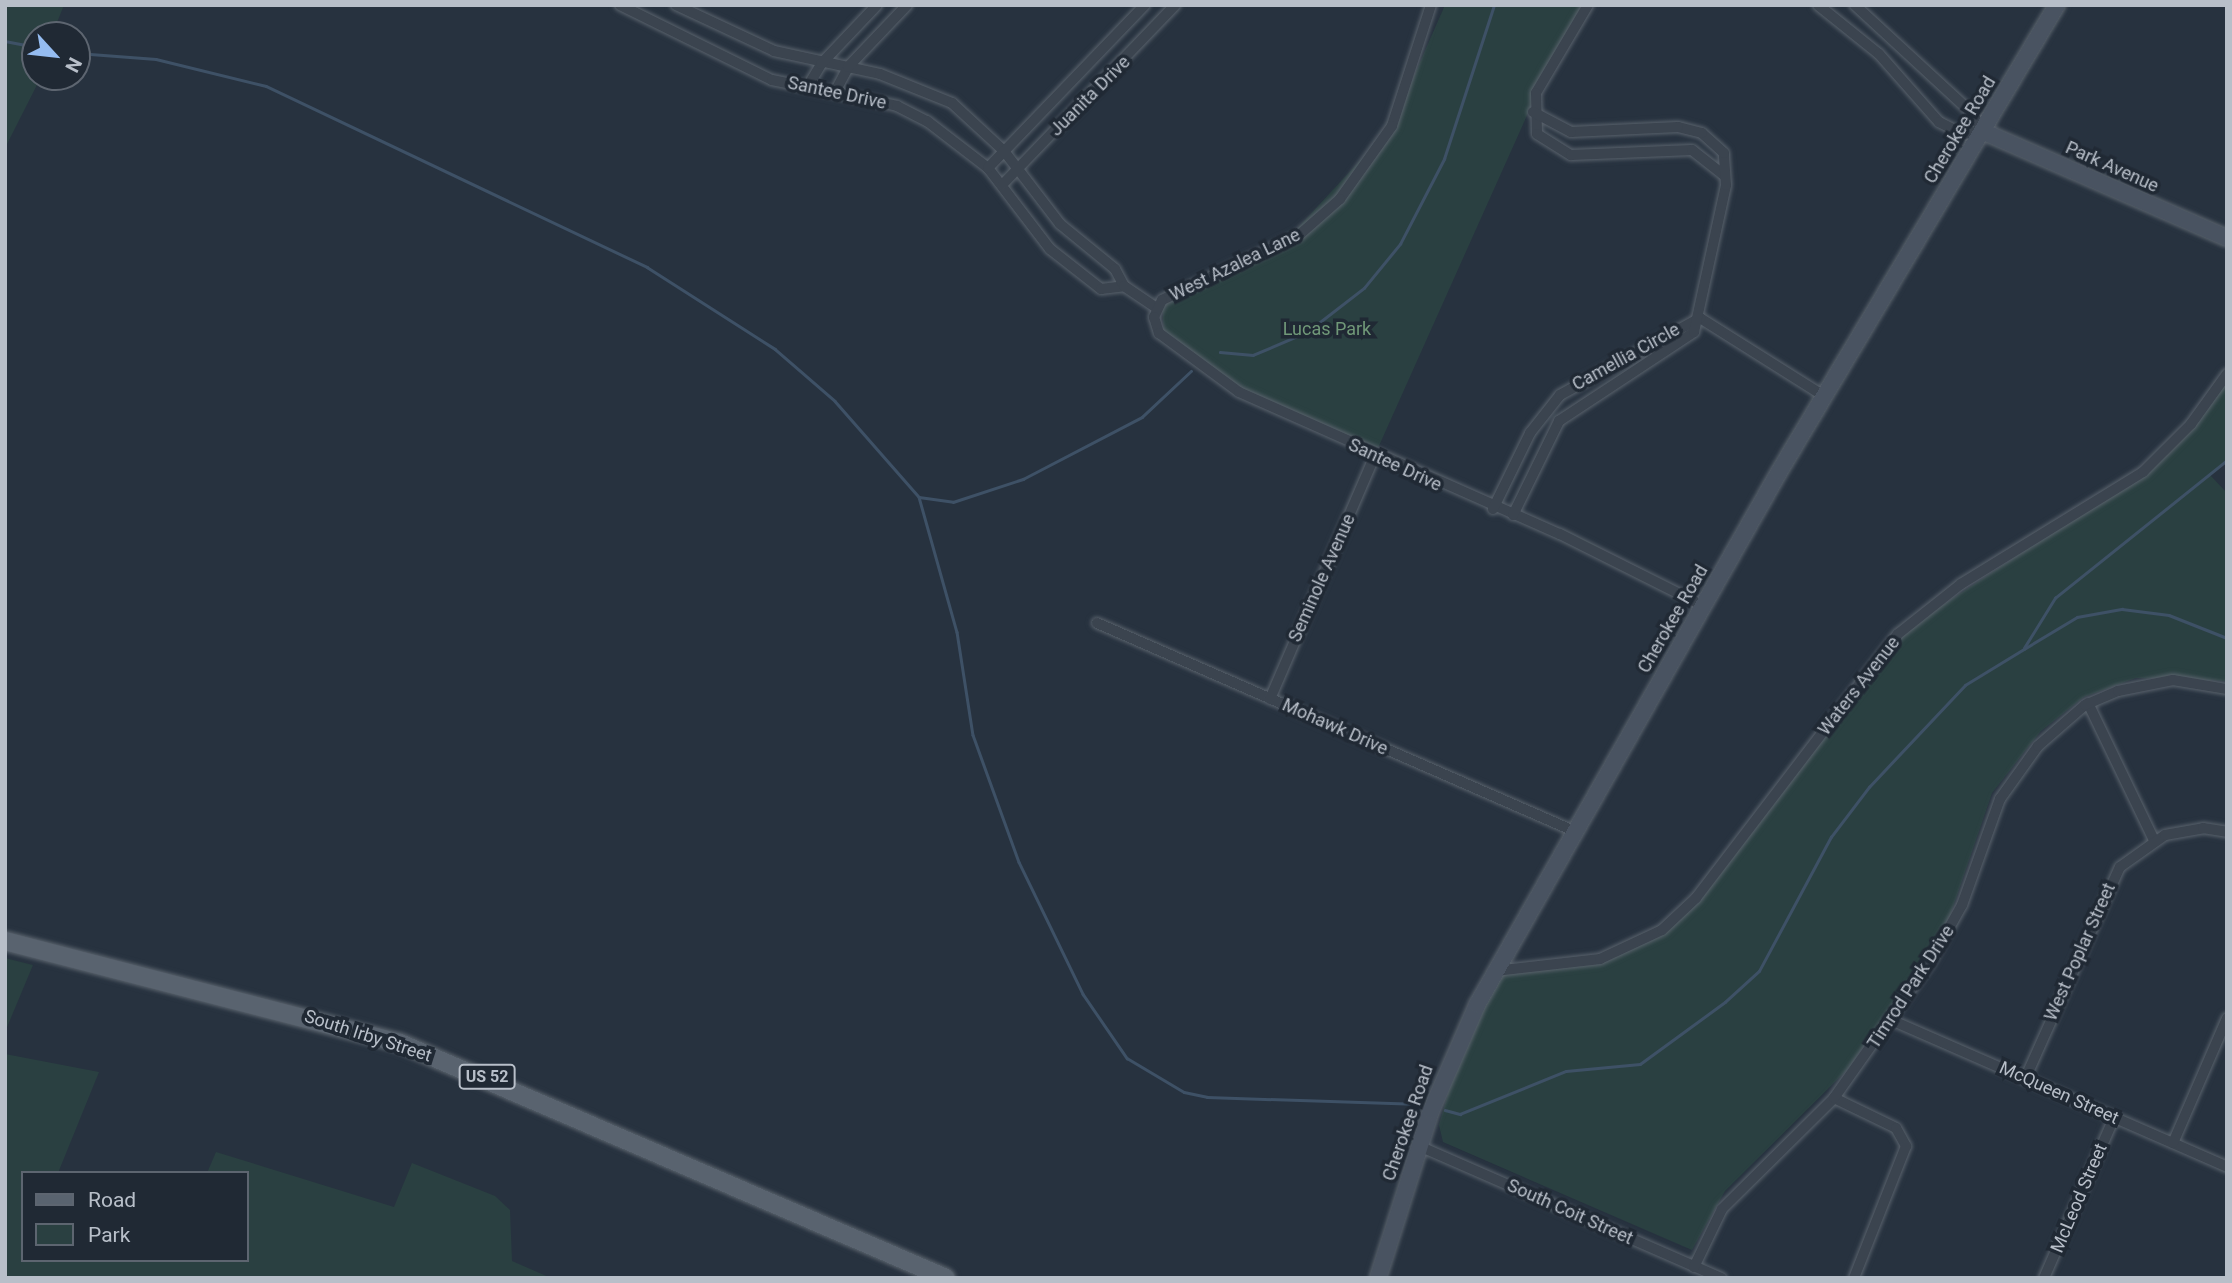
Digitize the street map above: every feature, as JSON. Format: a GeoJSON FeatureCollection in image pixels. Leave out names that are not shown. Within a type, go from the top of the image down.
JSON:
{"type":"FeatureCollection","features":[{"type":"Feature","properties":{"kind":"main road","name":"South Irby Street"},"geometry":{"type":"LineString","coordinates":[[5,941],[400,1043],[946,1278]]}},
{"type":"Feature","properties":{"kind":"street","name":"Santee Drive"},"geometry":{"type":"LineString","coordinates":[[620,5],[641,10],[772,80],[836,90],[927,121],[988,168],[1058,256],[1101,289],[1124,286]]}},
{"type":"Feature","properties":{"kind":"street","name":"Santee Drive"},"geometry":{"type":"LineString","coordinates":[[676,5],[745,40],[821,64],[848,67],[952,103],[1004,151],[1060,224],[1115,269],[1124,286],[1157,308],[1154,322],[1164,339],[1214,378],[1374,457],[1513,516],[1702,605]]}},
{"type":"Feature","properties":{"kind":"street"},"geometry":{"type":"LineString","coordinates":[[808,86],[821,64],[877,5]]}},
{"type":"Feature","properties":{"kind":"street"},"geometry":{"type":"LineString","coordinates":[[836,90],[848,67],[907,5]]}},
{"type":"Feature","properties":{"kind":"street","name":"Juanita Drive"},"geometry":{"type":"LineString","coordinates":[[988,168],[1146,5]]}},
{"type":"Feature","properties":{"kind":"street","name":"Juanita Drive"},"geometry":{"type":"LineString","coordinates":[[1002,184],[1175,5]]}},
{"type":"Feature","properties":{"kind":"street","name":"West Azalea Lane"},"geometry":{"type":"LineString","coordinates":[[1157,308],[1170,294],[1298,236],[1331,210],[1392,126],[1431,5]]}},
{"type":"Feature","properties":{"kind":"street"},"geometry":{"type":"LineString","coordinates":[[1588,5],[1541,83],[1532,112],[1537,134],[1560,152],[1681,148],[1710,159],[1726,176]]}},
{"type":"Feature","properties":{"kind":"street","name":"Park Avenue"},"geometry":{"type":"LineString","coordinates":[[1818,5],[1879,54],[1939,122],[1963,135],[1982,131],[2227,238]]}},
{"type":"Feature","properties":{"kind":"street","name":"Park Avenue"},"geometry":{"type":"LineString","coordinates":[[1855,5],[1973,114],[1982,131]]}},
{"type":"Feature","properties":{"kind":"street","name":"Cherokee Road"},"geometry":{"type":"LineString","coordinates":[[1378,1278],[1419,1146],[1456,1048],[1495,971],[1702,605],[2057,5]]}},
{"type":"Feature","properties":{"kind":"street","name":"Camellia Circle"},"geometry":{"type":"LineString","coordinates":[[1513,516],[1559,421],[1597,391],[1675,349],[1700,318],[1726,176],[1724,153],[1702,133],[1678,127],[1571,132],[1532,112]]}},
{"type":"Feature","properties":{"kind":"street"},"geometry":{"type":"LineString","coordinates":[[1700,318],[1824,396]]}},
{"type":"Feature","properties":{"kind":"street","name":"Camellia Circle"},"geometry":{"type":"LineString","coordinates":[[1493,509],[1530,433],[1560,395],[1700,318]]}},
{"type":"Feature","properties":{"kind":"street","name":"Waters Avenue"},"geometry":{"type":"LineString","coordinates":[[1495,971],[1600,959],[1662,930],[1702,891],[1898,634],[1961,584],[2143,472],[2191,424],[2227,374]]}},
{"type":"Feature","properties":{"kind":"street","name":"Seminole Avenue"},"geometry":{"type":"LineString","coordinates":[[1270,699],[1374,457]]}},
{"type":"Feature","properties":{"kind":"street","name":"Mohawk Drive"},"geometry":{"type":"LineString","coordinates":[[1097,623],[1574,831]]}},
{"type":"Feature","properties":{"kind":"street","name":"Timrod Park Drive"},"geometry":{"type":"LineString","coordinates":[[1694,1266],[1722,1209],[1834,1098],[1891,1020],[1962,905],[2005,790],[2054,729],[2088,703],[2160,681],[2227,689]]}},
{"type":"Feature","properties":{"kind":"street"},"geometry":{"type":"LineString","coordinates":[[2088,703],[2154,840]]}},
{"type":"Feature","properties":{"kind":"street","name":"West Poplar Street"},"geometry":{"type":"LineString","coordinates":[[2025,1079],[2108,885],[2129,858],[2154,840],[2186,829],[2227,832]]}},
{"type":"Feature","properties":{"kind":"street"},"geometry":{"type":"LineString","coordinates":[[2173,1143],[2227,1018]]}},
{"type":"Feature","properties":{"kind":"street","name":"McQueen Street"},"geometry":{"type":"LineString","coordinates":[[1891,1020],[2227,1167]]}},
{"type":"Feature","properties":{"kind":"street"},"geometry":{"type":"LineString","coordinates":[[1834,1098],[1896,1128],[1906,1146],[1854,1278]]}},
{"type":"Feature","properties":{"kind":"street","name":"McLeod Street"},"geometry":{"type":"LineString","coordinates":[[2044,1278],[2114,1118]]}},
{"type":"Feature","properties":{"kind":"street","name":"South Coit Street"},"geometry":{"type":"LineString","coordinates":[[1419,1146],[1721,1278]]}},
{"type":"Feature","properties":{"kind":"green space"},"geometry":{"type":"Polygon","coordinates":[[[5,5],[64,5],[58,21],[21,21],[21,91],[34,91],[5,148],[5,5]]]}},
{"type":"Feature","properties":{"kind":"green space","name":"Lucas Park"},"geometry":{"type":"Polygon","coordinates":[[[1445,5],[1590,5],[1533,102],[1374,457],[1239,392],[1164,339],[1162,300],[1280,247],[1392,126],[1445,5]]]}},
{"type":"Feature","properties":{"kind":"green space"},"geometry":{"type":"Polygon","coordinates":[[[2227,378],[2227,459],[2210,475],[2227,493],[2227,681],[2136,678],[2084,697],[2041,731],[1992,793],[1950,916],[1931,947],[1848,1069],[1725,1191],[1692,1250],[1443,1142],[1439,1125],[1458,1057],[1502,973],[1607,961],[1682,917],[1911,626],[2151,467],[2227,378]]]}},
{"type":"Feature","properties":{"kind":"green space"},"geometry":{"type":"Polygon","coordinates":[[[5,958],[33,965],[5,1032],[5,958]]]}},
{"type":"Feature","properties":{"kind":"green space"},"geometry":{"type":"Polygon","coordinates":[[[5,1054],[99,1072],[59,1171],[21,1171],[21,1262],[248,1262],[248,1171],[208,1171],[216,1152],[394,1207],[412,1163],[495,1196],[510,1210],[512,1261],[551,1278],[5,1278],[5,1054]]]}},
{"type":"Feature","properties":{"kind":"waterway"},"geometry":{"type":"LineString","coordinates":[[1220,352],[1253,355],[1307,332],[1364,288],[1400,244],[1444,159],[1494,5]]}},
{"type":"Feature","properties":{"kind":"waterway"},"geometry":{"type":"LineString","coordinates":[[5,41],[21,44]]}},
{"type":"Feature","properties":{"kind":"waterway"},"geometry":{"type":"LineString","coordinates":[[91,54],[156,59],[266,86],[647,267],[775,349],[835,401],[919,497],[957,632],[973,735],[1019,862],[1083,994],[1127,1058],[1184,1092],[1207,1097],[1421,1104]]}},
{"type":"Feature","properties":{"kind":"waterway"},"geometry":{"type":"LineString","coordinates":[[919,497],[953,502],[1023,479],[1142,417],[1191,371]]}},
{"type":"Feature","properties":{"kind":"waterway"},"geometry":{"type":"LineString","coordinates":[[2024,648],[2055,598],[2227,460]]}},
{"type":"Feature","properties":{"kind":"waterway"},"geometry":{"type":"LineString","coordinates":[[1445,1110],[1460,1114],[1566,1071],[1640,1064],[1725,1002],[1759,971],[1831,837],[1869,787],[1965,685],[2077,617],[2122,609],[2169,615],[2227,638]]}}]}
